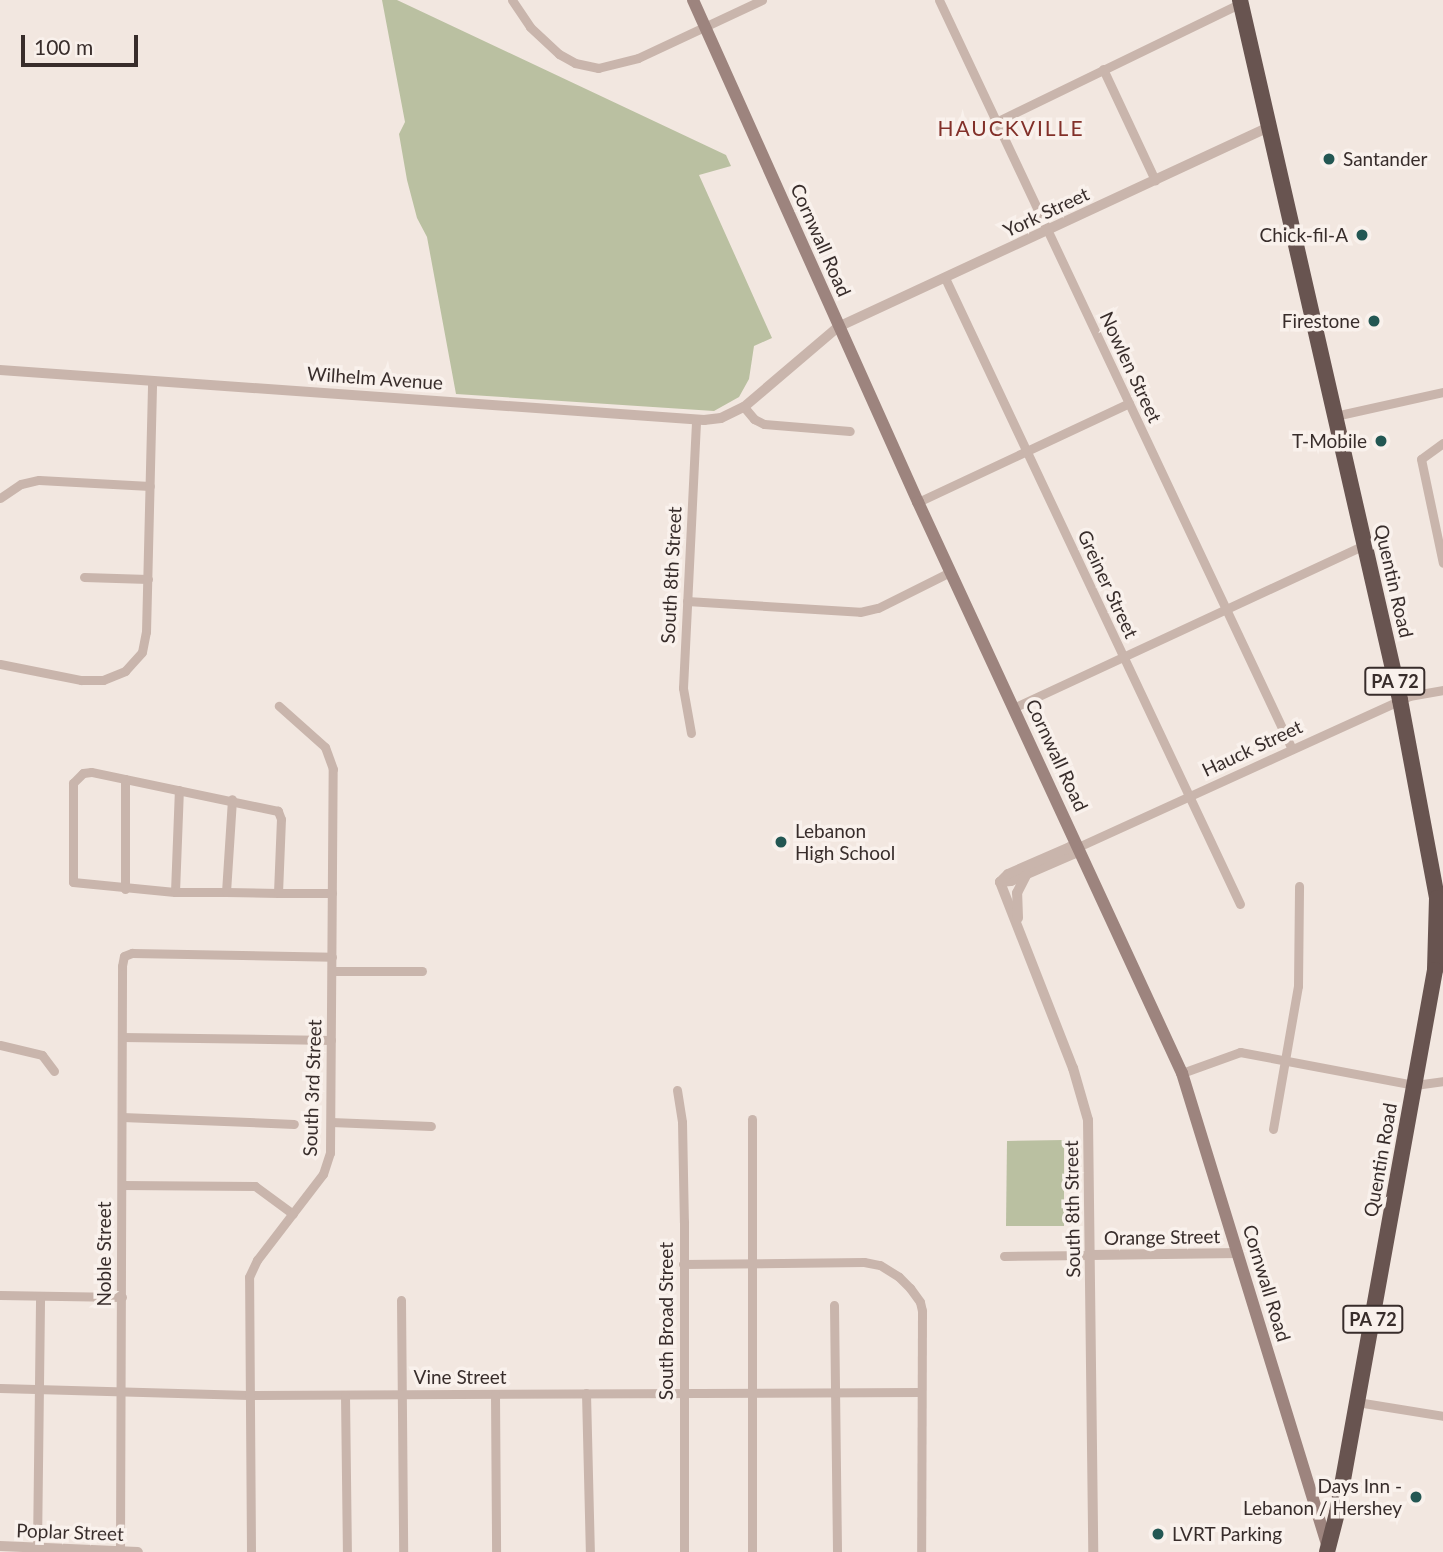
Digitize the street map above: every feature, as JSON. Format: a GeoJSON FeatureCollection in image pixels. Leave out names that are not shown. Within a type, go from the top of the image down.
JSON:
{"type":"FeatureCollection","features":[{"type":"Feature","properties":{"kind":"highway","name":"Quentin Road"},"geometry":{"type":"LineString","coordinates":[[1240,2],[1400,700],[1434,871],[1440,946],[1328,1551]]}},
{"type":"Feature","properties":{"kind":"main road","name":"Cornwall Road"},"geometry":{"type":"LineString","coordinates":[[693,0],[838,327],[1182,1073],[1328,1551]]}},
{"type":"Feature","properties":{"kind":"street"},"geometry":{"type":"LineString","coordinates":[[512,0],[530,27],[549,46],[567,59],[590,67],[628,62],[762,0]]}},
{"type":"Feature","properties":{"kind":"street","name":"Nowlen Street"},"geometry":{"type":"LineString","coordinates":[[939,0],[1292,749]]}},
{"type":"Feature","properties":{"kind":"street"},"geometry":{"type":"LineString","coordinates":[[996,122],[1240,2]]}},
{"type":"Feature","properties":{"kind":"street"},"geometry":{"type":"LineString","coordinates":[[1103,69],[1155,180]]}},
{"type":"Feature","properties":{"kind":"street","name":"York Street"},"geometry":{"type":"LineString","coordinates":[[838,327],[1269,127]]}},
{"type":"Feature","properties":{"kind":"street","name":"Greiner Street"},"geometry":{"type":"LineString","coordinates":[[945,278],[1240,904]]}},
{"type":"Feature","properties":{"kind":"street","name":"Wilhelm Avenue"},"geometry":{"type":"LineString","coordinates":[[0,370],[696,419],[721,418],[744,407],[838,327]]}},
{"type":"Feature","properties":{"kind":"street"},"geometry":{"type":"LineString","coordinates":[[0,664],[81,680],[103,680],[125,671],[142,652],[146,632],[148,579],[152,380]]}},
{"type":"Feature","properties":{"kind":"street"},"geometry":{"type":"LineString","coordinates":[[1335,416],[1443,392]]}},
{"type":"Feature","properties":{"kind":"street"},"geometry":{"type":"LineString","coordinates":[[918,502],[1129,403]]}},
{"type":"Feature","properties":{"kind":"street"},"geometry":{"type":"LineString","coordinates":[[744,407],[764,424],[850,431]]}},
{"type":"Feature","properties":{"kind":"street","name":"South 8th Street"},"geometry":{"type":"LineString","coordinates":[[691,733],[683,688],[696,419]]}},
{"type":"Feature","properties":{"kind":"street"},"geometry":{"type":"LineString","coordinates":[[1443,443],[1421,459],[1443,562]]}},
{"type":"Feature","properties":{"kind":"street"},"geometry":{"type":"LineString","coordinates":[[0,498],[21,484],[39,480],[150,486]]}},
{"type":"Feature","properties":{"kind":"street"},"geometry":{"type":"LineString","coordinates":[[1013,708],[1364,545]]}},
{"type":"Feature","properties":{"kind":"street"},"geometry":{"type":"LineString","coordinates":[[687,601],[860,612],[878,608],[950,572]]}},
{"type":"Feature","properties":{"kind":"street"},"geometry":{"type":"LineString","coordinates":[[84,577],[148,579]]}},
{"type":"Feature","properties":{"kind":"street","name":"Hauck Street"},"geometry":{"type":"LineString","coordinates":[[1000,882],[1008,874],[1070,847],[1078,847],[1400,700],[1443,690]]}},
{"type":"Feature","properties":{"kind":"street","name":"South 3rd Street"},"geometry":{"type":"LineString","coordinates":[[251,1552],[249,1277],[257,1260],[328,1165],[331,1122],[332,762],[319,740],[279,706]]}},
{"type":"Feature","properties":{"kind":"street"},"geometry":{"type":"LineString","coordinates":[[278,892],[281,819],[278,811],[232,799],[92,772],[83,773],[73,783],[73,881],[125,889],[174,892],[332,893]]}},
{"type":"Feature","properties":{"kind":"street"},"geometry":{"type":"LineString","coordinates":[[125,779],[125,889]]}},
{"type":"Feature","properties":{"kind":"street"},"geometry":{"type":"LineString","coordinates":[[174,892],[179,790]]}},
{"type":"Feature","properties":{"kind":"street"},"geometry":{"type":"LineString","coordinates":[[226,892],[232,799]]}},
{"type":"Feature","properties":{"kind":"street","name":"Hauck Street"},"geometry":{"type":"LineString","coordinates":[[1000,882],[1011,881],[1073,854],[1078,847]]}},
{"type":"Feature","properties":{"kind":"street"},"geometry":{"type":"LineString","coordinates":[[1018,928],[1017,893],[1026,875]]}},
{"type":"Feature","properties":{"kind":"street","name":"South 8th Street"},"geometry":{"type":"LineString","coordinates":[[1000,882],[1086,1108],[1090,1149],[1093,1552]]}},
{"type":"Feature","properties":{"kind":"street"},"geometry":{"type":"LineString","coordinates":[[1273,1129],[1298,986],[1299,886]]}},
{"type":"Feature","properties":{"kind":"street","name":"Noble Street"},"geometry":{"type":"LineString","coordinates":[[120,1552],[124,956],[132,953],[332,957]]}},
{"type":"Feature","properties":{"kind":"street"},"geometry":{"type":"LineString","coordinates":[[332,971],[422,971]]}},
{"type":"Feature","properties":{"kind":"street"},"geometry":{"type":"LineString","coordinates":[[122,1037],[331,1040]]}},
{"type":"Feature","properties":{"kind":"street"},"geometry":{"type":"LineString","coordinates":[[0,1045],[42,1055],[54,1071]]}},
{"type":"Feature","properties":{"kind":"street"},"geometry":{"type":"LineString","coordinates":[[1182,1073],[1240,1052],[1415,1085],[1443,1081]]}},
{"type":"Feature","properties":{"kind":"street","name":"South Broad Street"},"geometry":{"type":"LineString","coordinates":[[677,1090],[682,1122],[684,1552]]}},
{"type":"Feature","properties":{"kind":"street"},"geometry":{"type":"LineString","coordinates":[[122,1117],[294,1124]]}},
{"type":"Feature","properties":{"kind":"street"},"geometry":{"type":"LineString","coordinates":[[752,1119],[752,1552]]}},
{"type":"Feature","properties":{"kind":"street"},"geometry":{"type":"LineString","coordinates":[[331,1122],[431,1126]]}},
{"type":"Feature","properties":{"kind":"street"},"geometry":{"type":"LineString","coordinates":[[122,1185],[255,1186],[293,1214]]}},
{"type":"Feature","properties":{"kind":"street","name":"Orange Street"},"geometry":{"type":"LineString","coordinates":[[1004,1256],[1238,1253]]}},
{"type":"Feature","properties":{"kind":"street"},"geometry":{"type":"LineString","coordinates":[[683,1264],[752,1266],[864,1262],[880,1265],[899,1277],[920,1302],[921,1552]]}},
{"type":"Feature","properties":{"kind":"street"},"geometry":{"type":"LineString","coordinates":[[0,1295],[121,1297]]}},
{"type":"Feature","properties":{"kind":"street"},"geometry":{"type":"LineString","coordinates":[[37,1548],[40,1296]]}},
{"type":"Feature","properties":{"kind":"street"},"geometry":{"type":"LineString","coordinates":[[401,1300],[402,1552]]}},
{"type":"Feature","properties":{"kind":"street"},"geometry":{"type":"LineString","coordinates":[[834,1305],[837,1552]]}},
{"type":"Feature","properties":{"kind":"street","name":"Vine Street"},"geometry":{"type":"LineString","coordinates":[[0,1388],[249,1395],[920,1392]]}},
{"type":"Feature","properties":{"kind":"street"},"geometry":{"type":"LineString","coordinates":[[495,1394],[496,1552]]}},
{"type":"Feature","properties":{"kind":"street"},"geometry":{"type":"LineString","coordinates":[[586,1394],[590,1552]]}},
{"type":"Feature","properties":{"kind":"street"},"geometry":{"type":"LineString","coordinates":[[345,1395],[347,1552]]}},
{"type":"Feature","properties":{"kind":"street"},"geometry":{"type":"LineString","coordinates":[[1357,1402],[1443,1416]]}},
{"type":"Feature","properties":{"kind":"street","name":"Poplar Street"},"geometry":{"type":"LineString","coordinates":[[0,1546],[138,1552]]}},
{"type":"Feature","properties":{"kind":"green space"},"geometry":{"type":"Polygon","coordinates":[[[382,0],[397,0],[726,155],[731,166],[699,175],[772,338],[754,346],[749,379],[739,397],[714,411],[456,394],[427,237],[417,218],[407,180],[399,134],[405,122],[382,0]]]}},
{"type":"Feature","properties":{"kind":"green space"},"geometry":{"type":"Polygon","coordinates":[[[1064,1140],[1064,1226],[1006,1226],[1007,1141],[1064,1140]]]}},
{"type":"Feature","properties":{"kind":"place","name":"Santander"},"geometry":{"type":"Point","coordinates":[1329,159]}},
{"type":"Feature","properties":{"kind":"place","name":"Chick-fil-A"},"geometry":{"type":"Point","coordinates":[1362,235]}},
{"type":"Feature","properties":{"kind":"place","name":"Firestone"},"geometry":{"type":"Point","coordinates":[1374,321]}},
{"type":"Feature","properties":{"kind":"place","name":"T-Mobile"},"geometry":{"type":"Point","coordinates":[1381,441]}},
{"type":"Feature","properties":{"kind":"place","name":"Lebanon High School"},"geometry":{"type":"Point","coordinates":[781,842]}},
{"type":"Feature","properties":{"kind":"place","name":"Days Inn - Lebanon / Hershey"},"geometry":{"type":"Point","coordinates":[1416,1497]}},
{"type":"Feature","properties":{"kind":"place","name":"LVRT Parking"},"geometry":{"type":"Point","coordinates":[1158,1534]}},
{"type":"Feature","properties":{"kind":"district","name":"HAUCKVILLE"},"geometry":{"type":"Point","coordinates":[1011,128]}}]}
